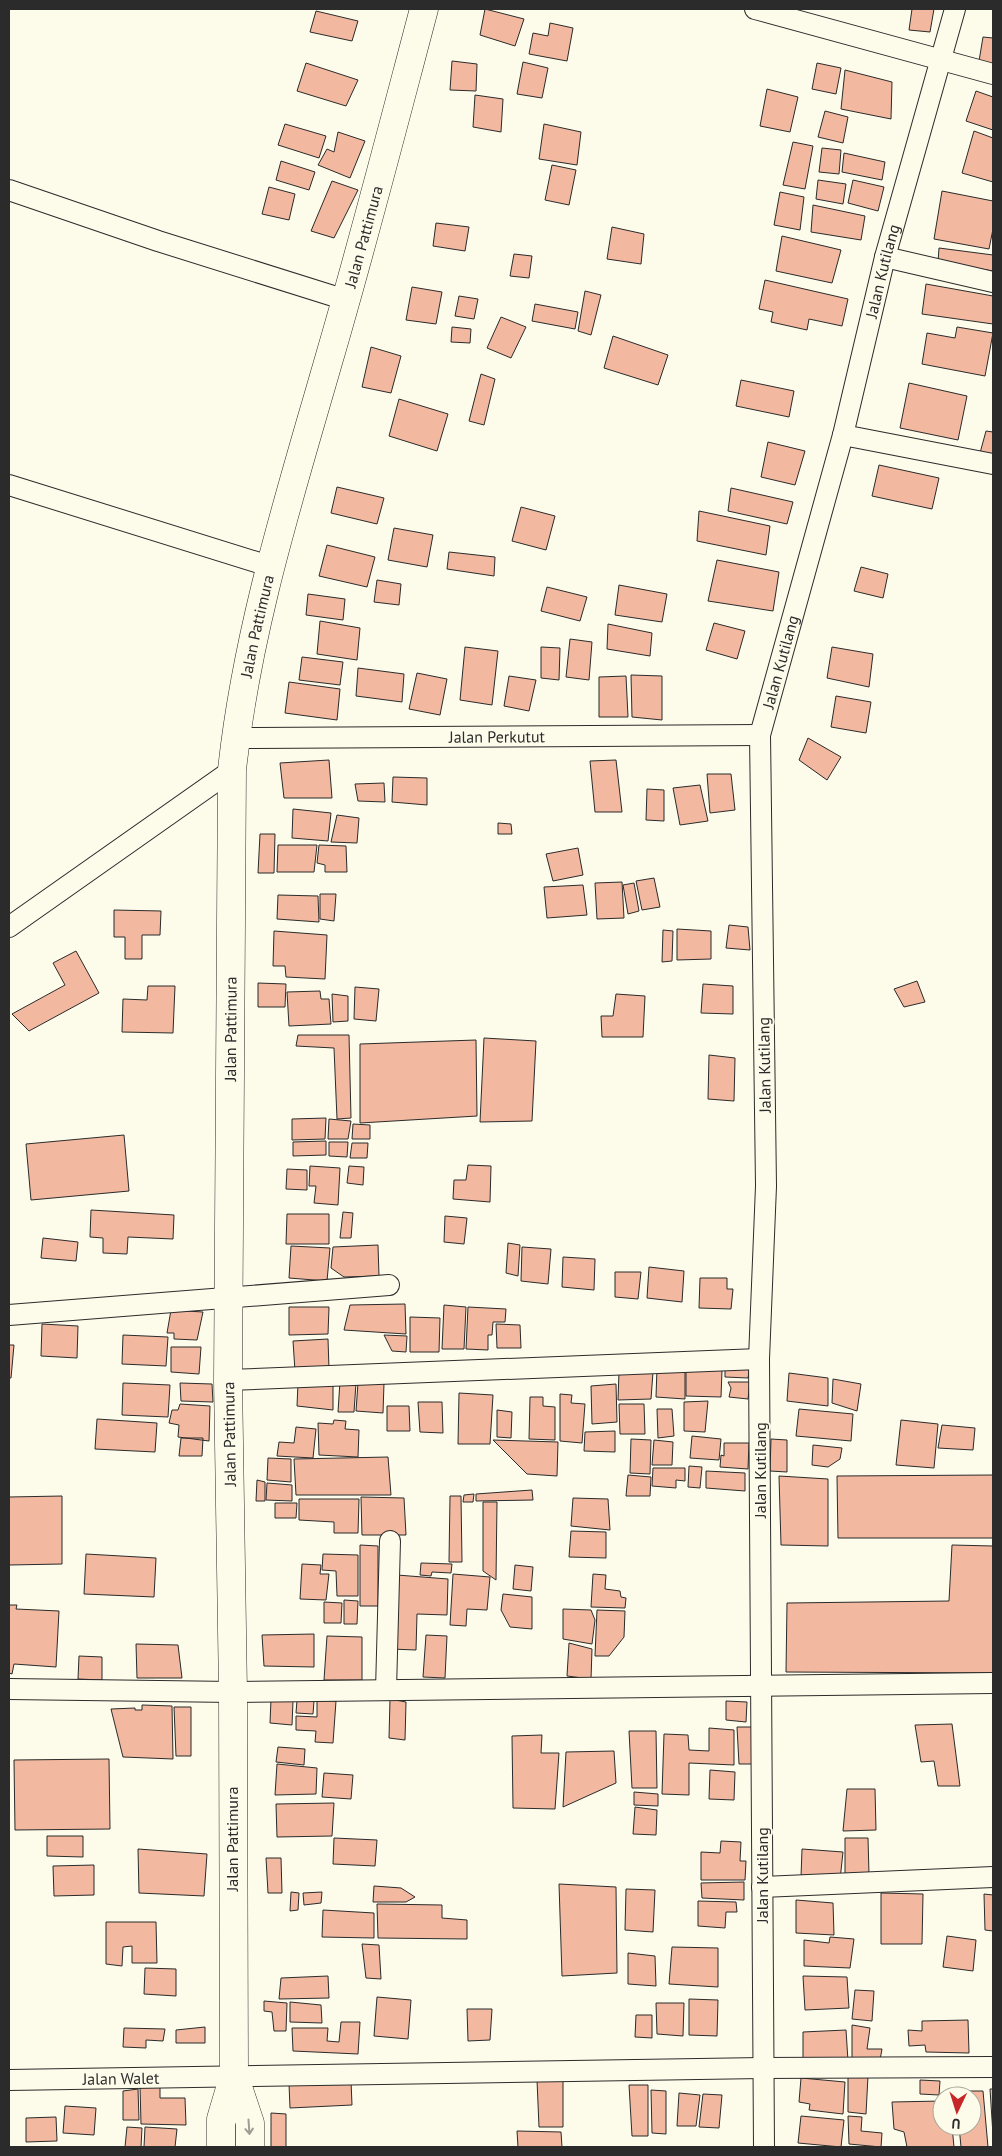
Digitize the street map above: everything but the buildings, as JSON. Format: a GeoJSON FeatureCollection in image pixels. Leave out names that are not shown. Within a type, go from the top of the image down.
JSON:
{"type":"FeatureCollection","features":[{"type":"Feature","properties":{"kind":"main road","name":"Jalan Pattimura"},"geometry":{"type":"LineString","coordinates":[[221,2147],[221,2119],[234,2075],[233,1692],[228,1380],[232,770],[235,738],[242,687],[269,566],[346,300],[424,9]]}},
{"type":"Feature","properties":{"kind":"main road","name":"Jalan Pattimura"},"geometry":{"type":"LineString","coordinates":[[234,2075],[250,2123],[250,2147]]}},
{"type":"Feature","properties":{"kind":"street"},"geometry":{"type":"LineString","coordinates":[[755,9],[993,74]]}},
{"type":"Feature","properties":{"kind":"street","name":"Jalan Kutilang"},"geometry":{"type":"LineString","coordinates":[[764,2147],[759,1359],[766,1186],[760,735],[843,435],[884,257],[942,60],[955,9]]}},
{"type":"Feature","properties":{"kind":"street"},"geometry":{"type":"LineString","coordinates":[[9,190],[158,241],[346,300]]}},
{"type":"Feature","properties":{"kind":"street"},"geometry":{"type":"LineString","coordinates":[[884,257],[993,282]]}},
{"type":"Feature","properties":{"kind":"street"},"geometry":{"type":"LineString","coordinates":[[843,435],[993,464]]}},
{"type":"Feature","properties":{"kind":"street"},"geometry":{"type":"LineString","coordinates":[[9,486],[269,566]]}},
{"type":"Feature","properties":{"kind":"street","name":"Jalan Perkutut"},"geometry":{"type":"LineString","coordinates":[[235,738],[760,735]]}},
{"type":"Feature","properties":{"kind":"street"},"geometry":{"type":"LineString","coordinates":[[10,923],[232,770]]}},
{"type":"Feature","properties":{"kind":"street"},"geometry":{"type":"LineString","coordinates":[[9,1315],[389,1285]]}},
{"type":"Feature","properties":{"kind":"street"},"geometry":{"type":"LineString","coordinates":[[228,1380],[759,1359]]}},
{"type":"Feature","properties":{"kind":"street"},"geometry":{"type":"LineString","coordinates":[[386,1690],[390,1541]]}},
{"type":"Feature","properties":{"kind":"street"},"geometry":{"type":"LineString","coordinates":[[9,1689],[233,1692],[761,1684],[993,1683]]}},
{"type":"Feature","properties":{"kind":"street"},"geometry":{"type":"LineString","coordinates":[[762,1887],[993,1877]]}},
{"type":"Feature","properties":{"kind":"street","name":"Jalan Walet"},"geometry":{"type":"LineString","coordinates":[[9,2080],[762,2068],[993,2067]]}}]}
